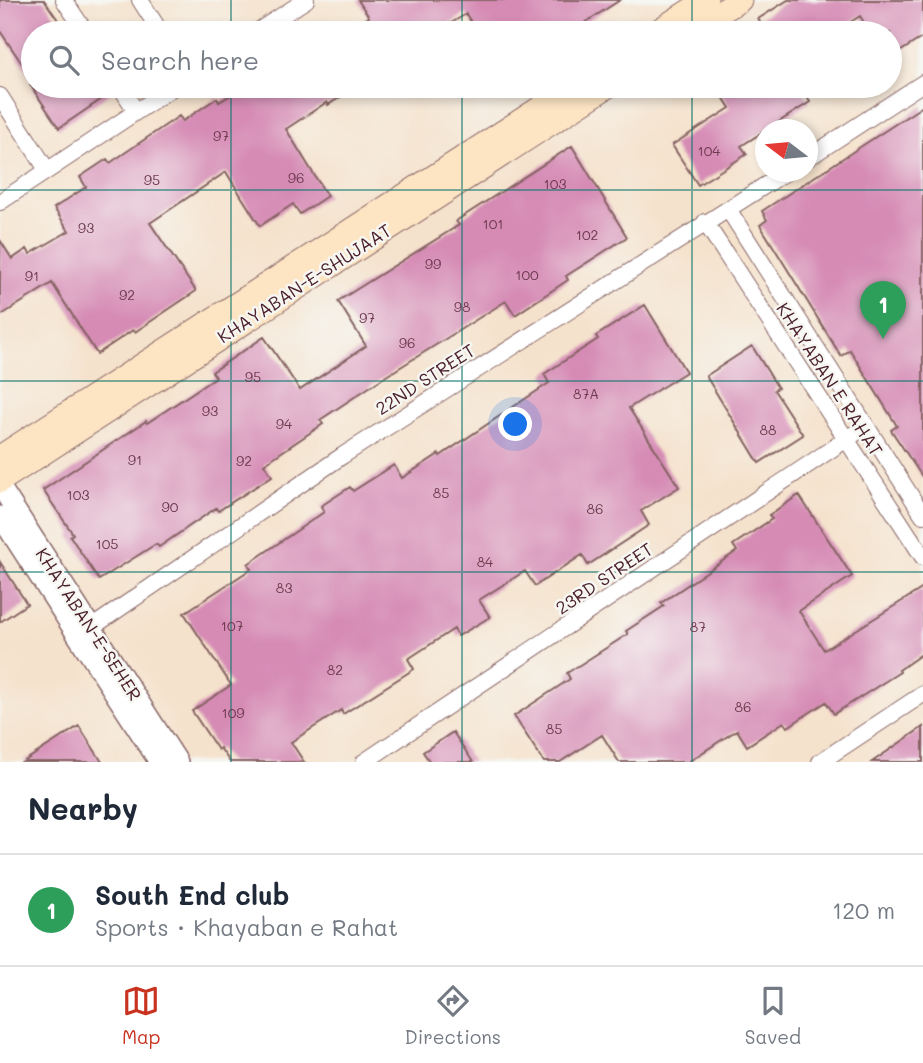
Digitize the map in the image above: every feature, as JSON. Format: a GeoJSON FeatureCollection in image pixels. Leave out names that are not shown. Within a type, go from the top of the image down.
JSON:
{"type":"FeatureCollection","features":[{"type":"Feature","properties":{"kind":"main road"},"geometry":{"type":"LineString","coordinates":[[674,21],[706,0]]}},
{"type":"Feature","properties":{"kind":"main road"},"geometry":{"type":"LineString","coordinates":[[707,21],[740,0]]}},
{"type":"Feature","properties":{"kind":"main road","name":"KHAYABAN-E-SHUJAAT"},"geometry":{"type":"LineString","coordinates":[[0,457],[555,98]]}},
{"type":"Feature","properties":{"kind":"main road","name":"KHAYABAN-E-SHUJAAT"},"geometry":{"type":"LineString","coordinates":[[0,481],[590,98]]}},
{"type":"Feature","properties":{"kind":"street"},"geometry":{"type":"LineString","coordinates":[[64,0],[78,21]]}},
{"type":"Feature","properties":{"kind":"street"},"geometry":{"type":"LineString","coordinates":[[274,21],[306,0]]}},
{"type":"Feature","properties":{"kind":"street"},"geometry":{"type":"LineString","coordinates":[[145,2],[155,21]]}},
{"type":"Feature","properties":{"kind":"street"},"geometry":{"type":"LineString","coordinates":[[902,97],[923,83]]}},
{"type":"Feature","properties":{"kind":"street"},"geometry":{"type":"LineString","coordinates":[[0,96],[47,170]]}},
{"type":"Feature","properties":{"kind":"street"},"geometry":{"type":"LineString","coordinates":[[128,98],[136,111]]}},
{"type":"Feature","properties":{"kind":"street"},"geometry":{"type":"LineString","coordinates":[[0,202],[157,98]]}},
{"type":"Feature","properties":{"kind":"street"},"geometry":{"type":"LineString","coordinates":[[818,151],[900,98]]}},
{"type":"Feature","properties":{"kind":"street","name":"22ND STREET"},"geometry":{"type":"LineString","coordinates":[[91,628],[342,456],[770,182]]}},
{"type":"Feature","properties":{"kind":"street","name":"KHAYABAN E RAHAT"},"geometry":{"type":"LineString","coordinates":[[728,209],[923,515]]}},
{"type":"Feature","properties":{"kind":"street","name":"KHAYABAN E RAHAT"},"geometry":{"type":"LineString","coordinates":[[705,222],[923,557]]}},
{"type":"Feature","properties":{"kind":"street","name":"23RD STREET"},"geometry":{"type":"LineString","coordinates":[[364,762],[866,426]]}},
{"type":"Feature","properties":{"kind":"street","name":"KHAYABAN-E-SEHER"},"geometry":{"type":"LineString","coordinates":[[0,486],[178,762]]}},
{"type":"Feature","properties":{"kind":"street","name":"KHAYABAN-E-SEHER"},"geometry":{"type":"LineString","coordinates":[[0,516],[159,762]]}},
{"type":"Feature","properties":{"kind":"street"},"geometry":{"type":"LineString","coordinates":[[820,762],[923,694]]}},
{"type":"Feature","properties":{"kind":"building"},"geometry":{"type":"Polygon","coordinates":[[[0,0],[44,0],[59,21],[21,21],[21,62],[0,31],[0,0]]]}},
{"type":"Feature","properties":{"kind":"building"},"geometry":{"type":"Polygon","coordinates":[[[358,0],[620,0],[588,21],[470,21],[466,14],[455,21],[363,21],[369,17],[358,0]]]}},
{"type":"Feature","properties":{"kind":"building"},"geometry":{"type":"Polygon","coordinates":[[[788,0],[923,0],[923,37],[902,50],[902,21],[863,21],[860,16],[852,21],[758,19],[788,0]]]}},
{"type":"Feature","properties":{"kind":"building"},"geometry":{"type":"Polygon","coordinates":[[[39,98],[103,98],[59,128],[39,98]]]}},
{"type":"Feature","properties":{"kind":"building"},"geometry":{"type":"Polygon","coordinates":[[[217,98],[219,102],[226,98],[339,98],[328,105],[327,102],[286,129],[327,196],[300,214],[293,204],[260,226],[226,172],[150,223],[196,291],[97,354],[52,283],[0,316],[0,240],[12,259],[27,249],[30,254],[69,231],[54,208],[86,187],[80,177],[107,159],[110,163],[179,116],[183,121],[217,98]]]}},
{"type":"Feature","properties":{"kind":"building"},"geometry":{"type":"Polygon","coordinates":[[[724,98],[808,98],[810,102],[783,119],[755,119],[755,137],[741,146],[747,154],[698,185],[672,145],[730,108],[724,98]]]}},
{"type":"Feature","properties":{"kind":"building"},"geometry":{"type":"Polygon","coordinates":[[[923,106],[923,478],[891,430],[897,426],[850,350],[841,356],[760,225],[767,220],[762,211],[806,182],[818,182],[818,174],[923,106]]]}},
{"type":"Feature","properties":{"kind":"building"},"geometry":{"type":"Polygon","coordinates":[[[572,146],[627,237],[566,276],[568,280],[515,315],[506,301],[383,378],[320,420],[323,424],[264,464],[272,476],[218,511],[216,508],[159,547],[156,544],[99,580],[70,536],[73,534],[43,490],[216,377],[212,372],[264,337],[300,390],[366,346],[338,301],[459,225],[456,221],[572,146]]]}},
{"type":"Feature","properties":{"kind":"building"},"geometry":{"type":"Polygon","coordinates":[[[645,305],[686,372],[629,408],[679,487],[641,511],[649,525],[588,565],[582,555],[535,586],[525,571],[479,600],[490,617],[458,636],[454,629],[408,659],[414,669],[343,714],[341,710],[291,742],[304,762],[230,762],[220,748],[218,750],[192,711],[231,685],[184,613],[251,569],[248,564],[324,512],[321,506],[350,487],[353,491],[394,465],[402,478],[439,454],[440,456],[549,383],[544,374],[645,305]]]}},
{"type":"Feature","properties":{"kind":"building"},"geometry":{"type":"Polygon","coordinates":[[[752,346],[778,388],[774,390],[803,435],[759,463],[706,376],[752,346]]]}},
{"type":"Feature","properties":{"kind":"building"},"geometry":{"type":"Polygon","coordinates":[[[799,495],[852,576],[799,611],[824,650],[923,588],[923,653],[899,670],[900,672],[834,714],[826,702],[788,727],[784,722],[747,746],[737,730],[688,762],[619,762],[602,735],[560,762],[544,762],[514,716],[570,679],[567,673],[628,634],[626,631],[664,606],[661,603],[737,551],[733,545],[772,519],[769,515],[799,495]]]}},
{"type":"Feature","properties":{"kind":"building"},"geometry":{"type":"Polygon","coordinates":[[[0,562],[27,604],[0,622],[0,562]]]}},
{"type":"Feature","properties":{"kind":"building"},"geometry":{"type":"Polygon","coordinates":[[[79,726],[102,762],[23,762],[79,726]]]}},
{"type":"Feature","properties":{"kind":"building"},"geometry":{"type":"Polygon","coordinates":[[[923,727],[923,762],[872,762],[923,727]]]}},
{"type":"Feature","properties":{"kind":"building"},"geometry":{"type":"Polygon","coordinates":[[[453,732],[473,762],[430,762],[423,752],[453,732]]]}},
{"type":"Feature","properties":{"kind":"place","name":"South End club"},"geometry":{"type":"Point","coordinates":[883,339]}}]}
